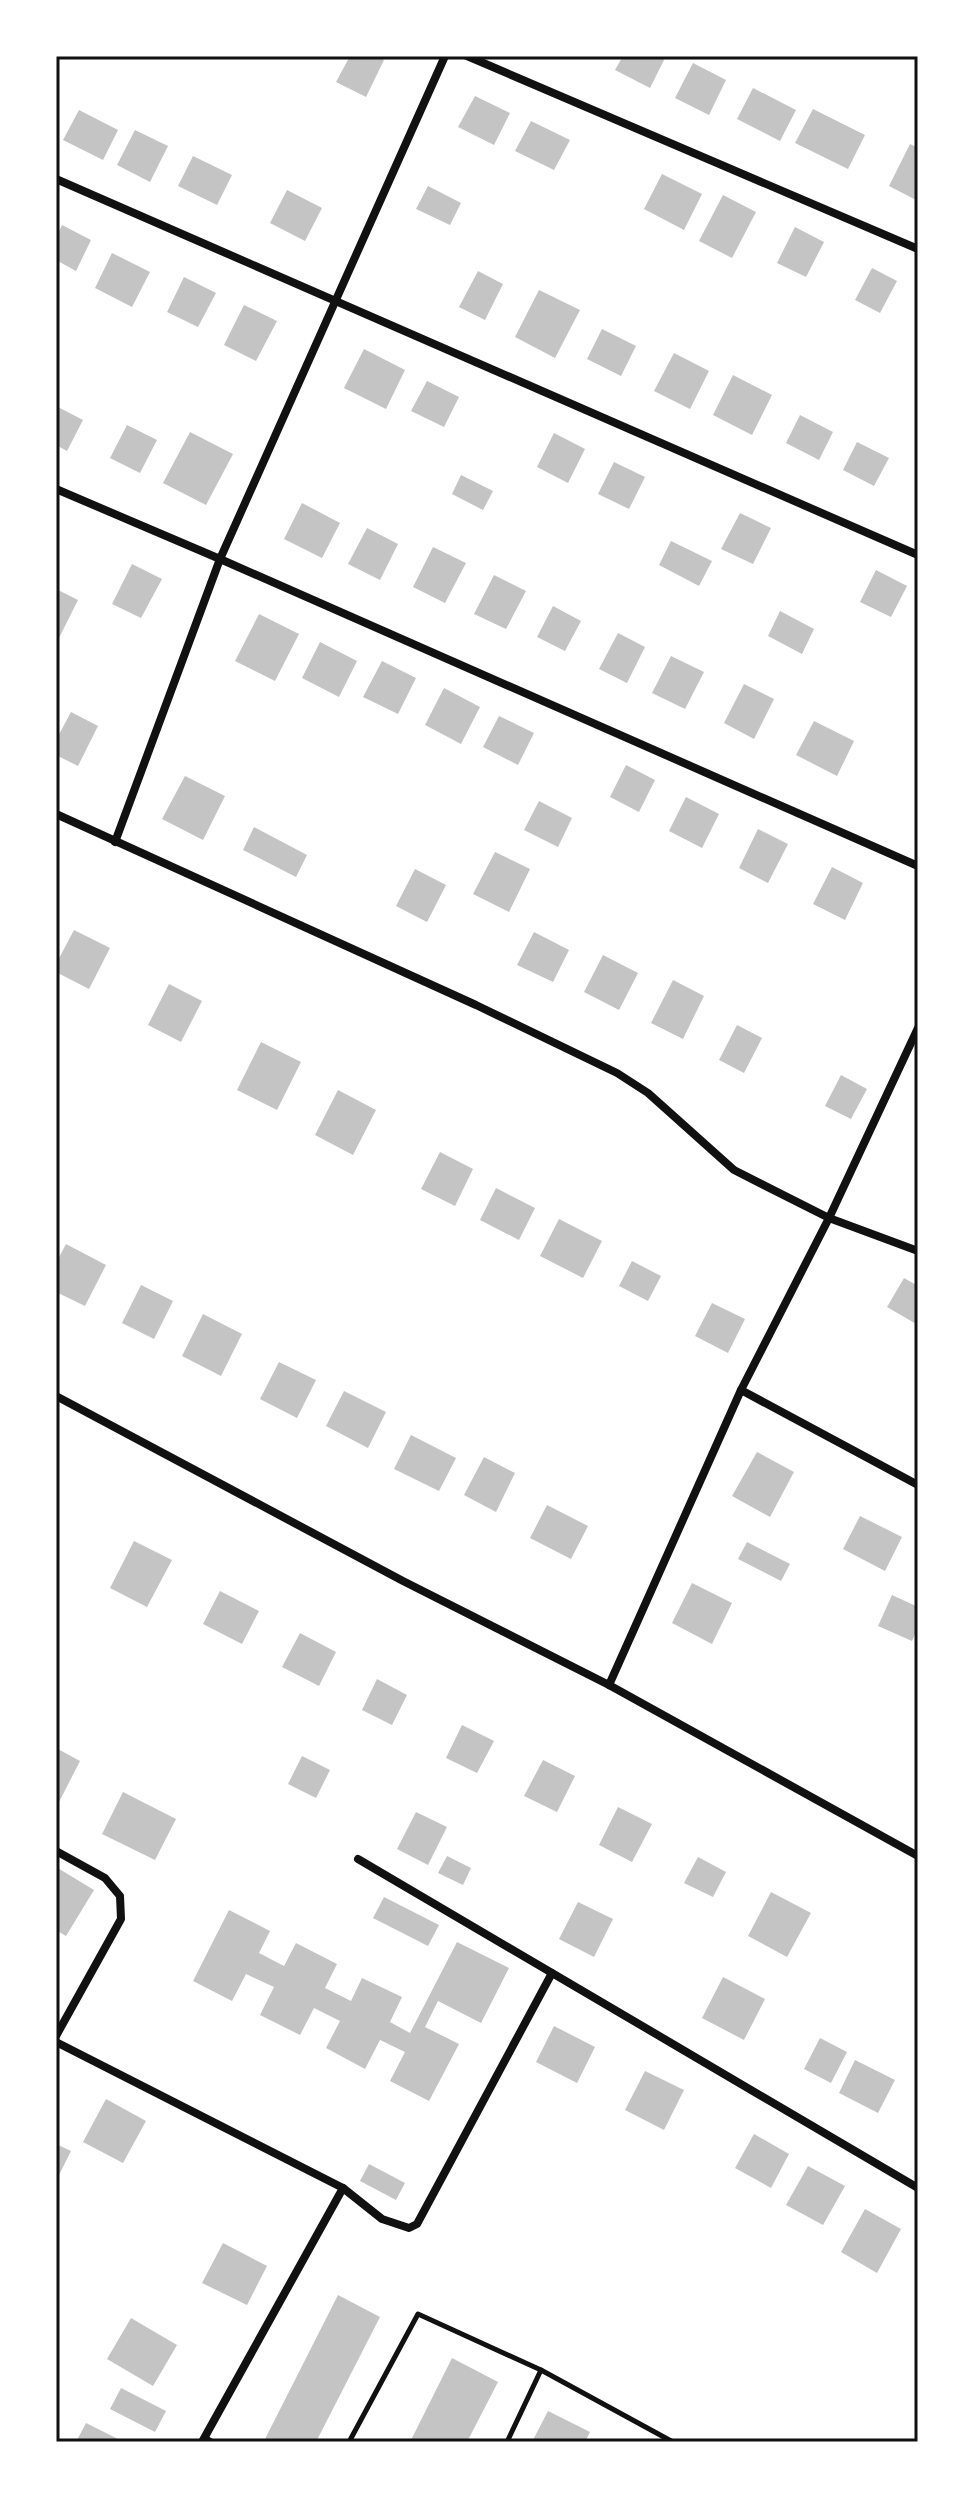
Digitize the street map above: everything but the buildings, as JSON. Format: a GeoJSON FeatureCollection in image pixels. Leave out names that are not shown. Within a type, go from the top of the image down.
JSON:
{"type":"FeatureCollection","features":[{"type":"Feature","properties":{"kind":"street"},"geometry":{"type":"LineString","coordinates":[[115,842],[220,559],[445,56]]}},
{"type":"Feature","properties":{"kind":"street"},"geometry":{"type":"LineString","coordinates":[[467,56],[918,249]]}},
{"type":"Feature","properties":{"kind":"street"},"geometry":{"type":"LineString","coordinates":[[56,179],[918,555]]}},
{"type":"Feature","properties":{"kind":"street"},"geometry":{"type":"LineString","coordinates":[[56,489],[918,866]]}},
{"type":"Feature","properties":{"kind":"street"},"geometry":{"type":"LineString","coordinates":[[56,814],[476,1005],[617,1073],[648,1093],[734,1170],[829,1218],[918,1251]]}},
{"type":"Feature","properties":{"kind":"street"},"geometry":{"type":"LineString","coordinates":[[609,1685],[741,1390],[829,1218],[918,1028]]}},
{"type":"Feature","properties":{"kind":"street"},"geometry":{"type":"LineString","coordinates":[[741,1390],[918,1485]]}},
{"type":"Feature","properties":{"kind":"street"},"geometry":{"type":"LineString","coordinates":[[56,1396],[403,1581],[609,1685],[918,1856]]}},
{"type":"Feature","properties":{"kind":"street"},"geometry":{"type":"LineString","coordinates":[[56,1851],[105,1878],[120,1896],[121,1919],[56,2039],[343,2188],[382,2219],[409,2228],[417,2224],[552,1973]]}},
{"type":"Feature","properties":{"kind":"street"},"geometry":{"type":"LineString","coordinates":[[358,1859],[918,2188]]}},
{"type":"Feature","properties":{"kind":"street"},"geometry":{"type":"LineString","coordinates":[[207,2440],[343,2188]]}},
{"type":"Feature","properties":{"kind":"lane"},"geometry":{"type":"LineString","coordinates":[[349,2442],[418,2314],[541,2370],[673,2442]]}},
{"type":"Feature","properties":{"kind":"lane"},"geometry":{"type":"LineString","coordinates":[[507,2442],[541,2370]]}}]}
